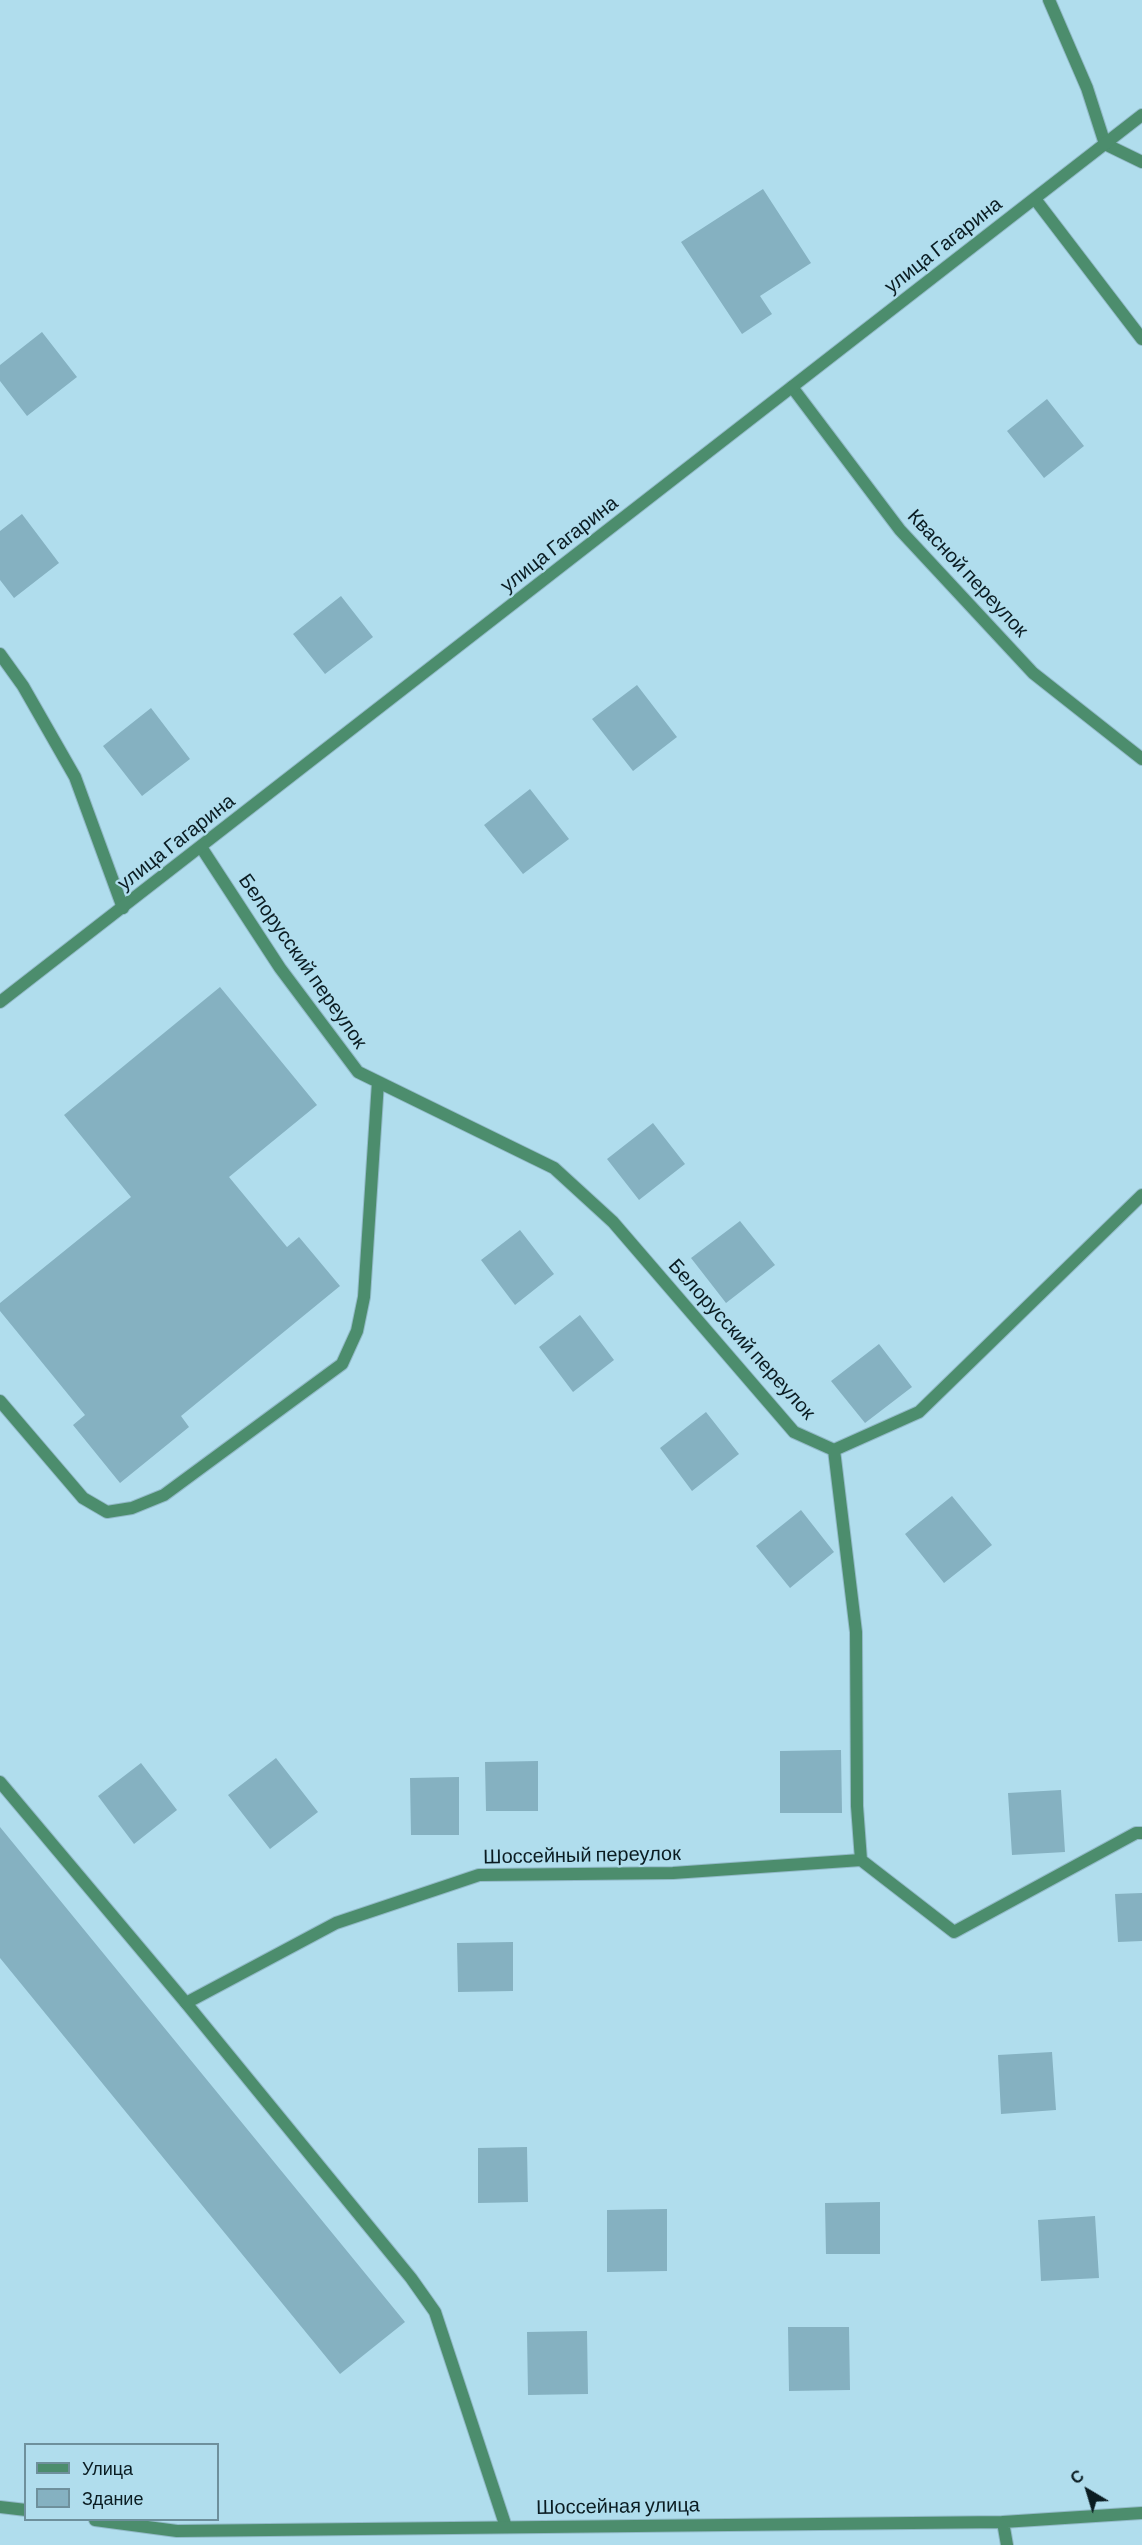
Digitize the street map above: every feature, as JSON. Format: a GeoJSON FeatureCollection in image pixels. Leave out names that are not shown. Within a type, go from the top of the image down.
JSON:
{"type":"FeatureCollection","features":[{"type":"Feature","properties":{"kind":"street"},"geometry":{"type":"LineString","coordinates":[[1049,0],[1088,88],[1105,144],[1142,162]]}},
{"type":"Feature","properties":{"kind":"street","name":"улица Гагарина"},"geometry":{"type":"LineString","coordinates":[[0,1002],[1142,115]]}},
{"type":"Feature","properties":{"kind":"street"},"geometry":{"type":"LineString","coordinates":[[1035,199],[1142,339]]}},
{"type":"Feature","properties":{"kind":"street","name":"Квасной переулок"},"geometry":{"type":"LineString","coordinates":[[792,387],[900,530],[1033,673],[1142,759]]}},
{"type":"Feature","properties":{"kind":"street"},"geometry":{"type":"LineString","coordinates":[[0,654],[23,686],[75,777],[123,908]]}},
{"type":"Feature","properties":{"kind":"street","name":"Белорусский переулок"},"geometry":{"type":"LineString","coordinates":[[201,847],[280,969],[358,1072],[554,1168],[613,1221],[794,1432],[834,1450]]}},
{"type":"Feature","properties":{"kind":"street"},"geometry":{"type":"LineString","coordinates":[[0,1401],[83,1498],[107,1512],[132,1508],[164,1495],[342,1364],[357,1331],[364,1297],[378,1082]]}},
{"type":"Feature","properties":{"kind":"street"},"geometry":{"type":"LineString","coordinates":[[1142,1194],[919,1412],[834,1450],[856,1632],[857,1806],[861,1860],[954,1932],[1136,1833],[1142,1833]]}},
{"type":"Feature","properties":{"kind":"street"},"geometry":{"type":"LineString","coordinates":[[0,1782],[186,2003],[411,2278],[435,2312],[506,2527]]}},
{"type":"Feature","properties":{"kind":"street","name":"Шоссейный переулок"},"geometry":{"type":"LineString","coordinates":[[186,2003],[336,1923],[479,1875],[673,1874],[861,1860]]}},
{"type":"Feature","properties":{"kind":"street"},"geometry":{"type":"LineString","coordinates":[[0,2507],[24,2510]]}},
{"type":"Feature","properties":{"kind":"street","name":"Шоссейная улица"},"geometry":{"type":"LineString","coordinates":[[102,2521],[177,2531],[1003,2522],[1142,2513]]}},
{"type":"Feature","properties":{"kind":"street"},"geometry":{"type":"LineString","coordinates":[[1003,2522],[1008,2545]]}},
{"type":"Feature","properties":{"kind":"building"},"geometry":{"type":"Polygon","coordinates":[[[763,189],[811,263],[760,296],[772,314],[742,334],[681,242],[763,189]]]}},
{"type":"Feature","properties":{"kind":"building"},"geometry":{"type":"Polygon","coordinates":[[[42,332],[77,377],[27,416],[0,381],[0,365],[42,332]]]}},
{"type":"Feature","properties":{"kind":"building"},"geometry":{"type":"Polygon","coordinates":[[[1047,399],[1084,446],[1044,478],[1007,431],[1047,399]]]}},
{"type":"Feature","properties":{"kind":"building"},"geometry":{"type":"Polygon","coordinates":[[[22,514],[59,563],[14,598],[0,580],[0,531],[22,514]]]}},
{"type":"Feature","properties":{"kind":"building"},"geometry":{"type":"Polygon","coordinates":[[[341,596],[373,637],[325,674],[293,634],[341,596]]]}},
{"type":"Feature","properties":{"kind":"building"},"geometry":{"type":"Polygon","coordinates":[[[637,685],[677,737],[633,771],[592,719],[637,685]]]}},
{"type":"Feature","properties":{"kind":"building"},"geometry":{"type":"Polygon","coordinates":[[[151,708],[190,759],[142,796],[103,746],[151,708]]]}},
{"type":"Feature","properties":{"kind":"building"},"geometry":{"type":"Polygon","coordinates":[[[530,789],[569,839],[523,874],[484,825],[530,789]]]}},
{"type":"Feature","properties":{"kind":"building"},"geometry":{"type":"Polygon","coordinates":[[[220,987],[317,1105],[229,1177],[287,1247],[299,1237],[340,1286],[181,1416],[189,1427],[120,1483],[73,1425],[85,1415],[0,1311],[0,1303],[131,1197],[64,1115],[220,987]]]}},
{"type":"Feature","properties":{"kind":"building"},"geometry":{"type":"Polygon","coordinates":[[[653,1123],[685,1164],[639,1200],[607,1159],[653,1123]]]}},
{"type":"Feature","properties":{"kind":"building"},"geometry":{"type":"Polygon","coordinates":[[[740,1221],[775,1265],[726,1303],[691,1258],[740,1221]]]}},
{"type":"Feature","properties":{"kind":"building"},"geometry":{"type":"Polygon","coordinates":[[[520,1230],[554,1274],[515,1305],[481,1260],[520,1230]]]}},
{"type":"Feature","properties":{"kind":"building"},"geometry":{"type":"Polygon","coordinates":[[[580,1315],[614,1360],[573,1392],[539,1347],[580,1315]]]}},
{"type":"Feature","properties":{"kind":"building"},"geometry":{"type":"Polygon","coordinates":[[[879,1344],[912,1387],[865,1423],[831,1381],[879,1344]]]}},
{"type":"Feature","properties":{"kind":"building"},"geometry":{"type":"Polygon","coordinates":[[[706,1412],[739,1454],[692,1491],[660,1448],[706,1412]]]}},
{"type":"Feature","properties":{"kind":"building"},"geometry":{"type":"Polygon","coordinates":[[[952,1496],[992,1545],[944,1583],[905,1534],[952,1496]]]}},
{"type":"Feature","properties":{"kind":"building"},"geometry":{"type":"Polygon","coordinates":[[[801,1510],[834,1552],[790,1588],[756,1546],[801,1510]]]}},
{"type":"Feature","properties":{"kind":"building"},"geometry":{"type":"Polygon","coordinates":[[[841,1750],[842,1813],[780,1813],[780,1751],[841,1750]]]}},
{"type":"Feature","properties":{"kind":"building"},"geometry":{"type":"Polygon","coordinates":[[[276,1758],[318,1812],[270,1849],[228,1795],[276,1758]]]}},
{"type":"Feature","properties":{"kind":"building"},"geometry":{"type":"Polygon","coordinates":[[[538,1761],[538,1811],[486,1811],[485,1762],[538,1761]]]}},
{"type":"Feature","properties":{"kind":"building"},"geometry":{"type":"Polygon","coordinates":[[[141,1763],[177,1810],[134,1844],[98,1796],[141,1763]]]}},
{"type":"Feature","properties":{"kind":"building"},"geometry":{"type":"Polygon","coordinates":[[[459,1777],[459,1835],[411,1835],[410,1778],[459,1777]]]}},
{"type":"Feature","properties":{"kind":"building"},"geometry":{"type":"Polygon","coordinates":[[[1061,1790],[1065,1852],[1012,1855],[1008,1793],[1061,1790]]]}},
{"type":"Feature","properties":{"kind":"building"},"geometry":{"type":"Polygon","coordinates":[[[0,1827],[405,2322],[340,2374],[0,1958],[0,1827]]]}},
{"type":"Feature","properties":{"kind":"building"},"geometry":{"type":"Polygon","coordinates":[[[1142,1893],[1142,1941],[1118,1942],[1115,1894],[1142,1893]]]}},
{"type":"Feature","properties":{"kind":"building"},"geometry":{"type":"Polygon","coordinates":[[[513,1942],[513,1991],[458,1992],[457,1943],[513,1942]]]}},
{"type":"Feature","properties":{"kind":"building"},"geometry":{"type":"Polygon","coordinates":[[[1052,2052],[1056,2110],[1001,2114],[998,2055],[1052,2052]]]}},
{"type":"Feature","properties":{"kind":"building"},"geometry":{"type":"Polygon","coordinates":[[[527,2147],[528,2202],[478,2203],[478,2148],[527,2147]]]}},
{"type":"Feature","properties":{"kind":"building"},"geometry":{"type":"Polygon","coordinates":[[[880,2202],[880,2254],[826,2254],[825,2203],[880,2202]]]}},
{"type":"Feature","properties":{"kind":"building"},"geometry":{"type":"Polygon","coordinates":[[[667,2209],[667,2271],[607,2272],[607,2210],[667,2209]]]}},
{"type":"Feature","properties":{"kind":"building"},"geometry":{"type":"Polygon","coordinates":[[[1095,2216],[1099,2278],[1041,2281],[1038,2220],[1095,2216]]]}},
{"type":"Feature","properties":{"kind":"building"},"geometry":{"type":"Polygon","coordinates":[[[788,2327],[849,2327],[850,2390],[789,2391],[788,2327]]]}},
{"type":"Feature","properties":{"kind":"building"},"geometry":{"type":"Polygon","coordinates":[[[587,2331],[588,2394],[528,2395],[527,2332],[587,2331]]]}}]}
